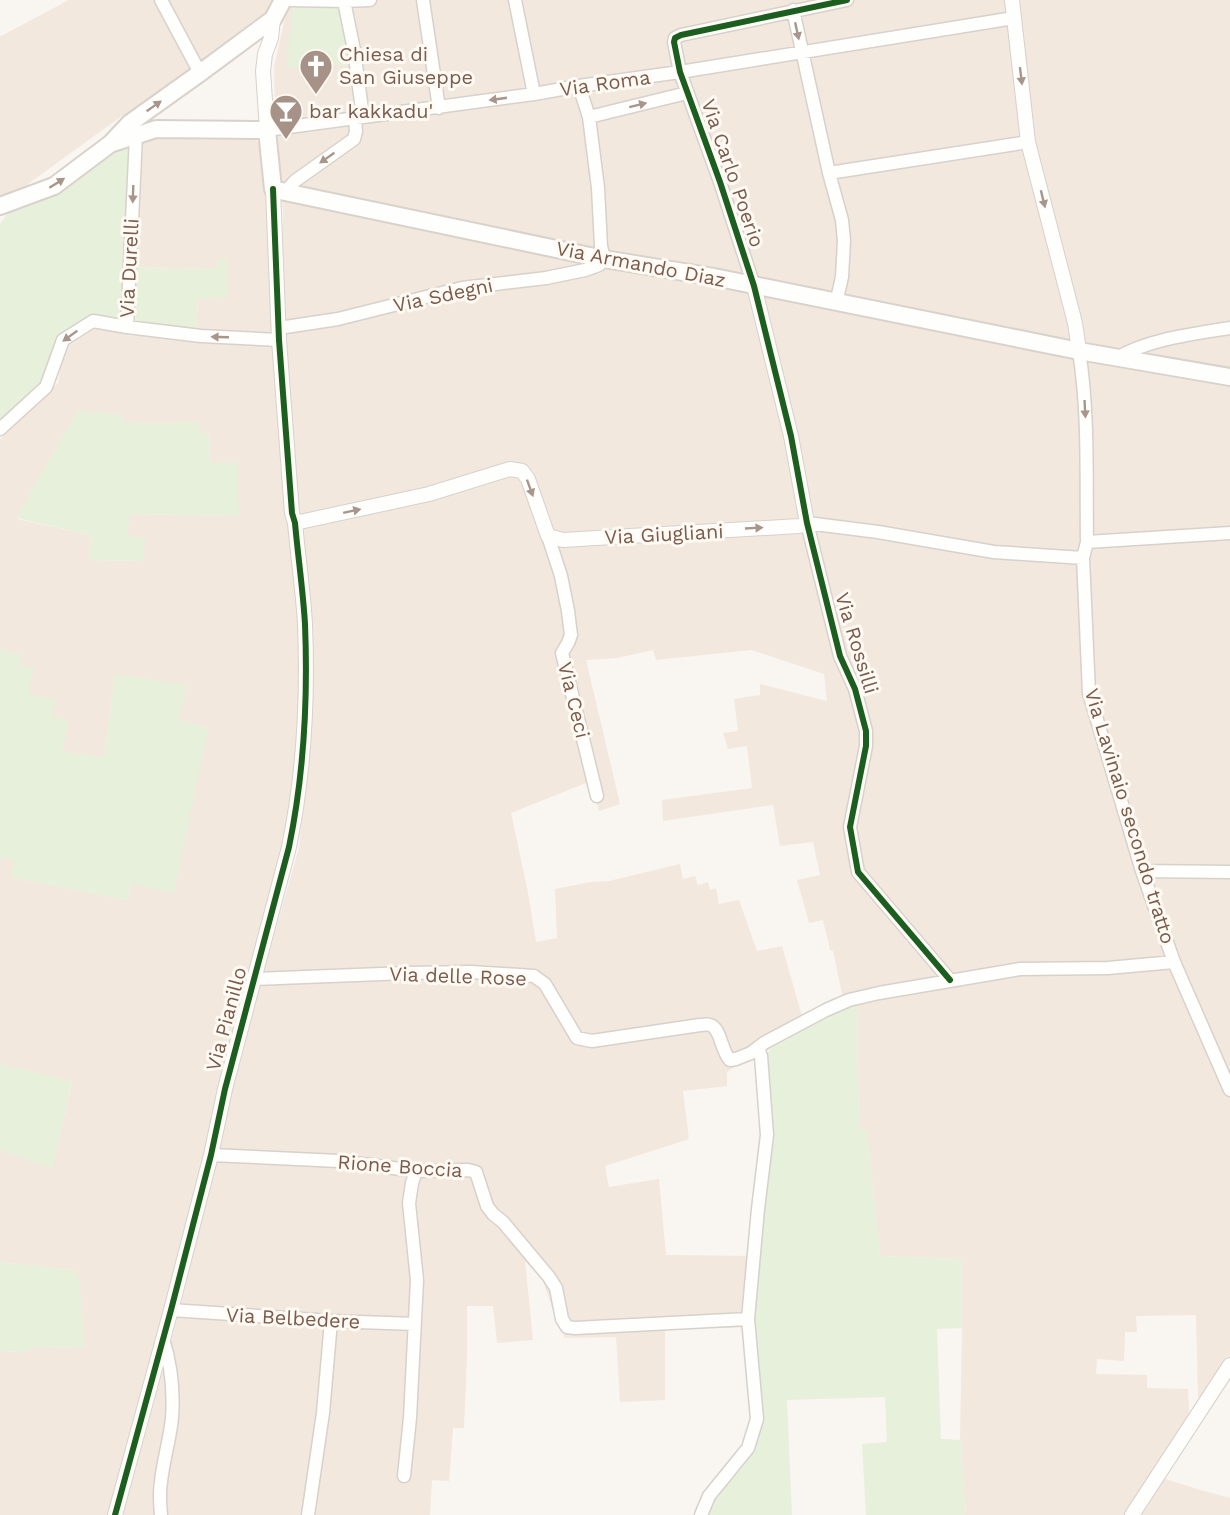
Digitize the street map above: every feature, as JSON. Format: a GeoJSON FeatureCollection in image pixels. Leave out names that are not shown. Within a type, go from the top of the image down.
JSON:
{"type":"FeatureCollection","features":[{"type":"Feature","properties":{"kind":"main road"},"geometry":{"type":"LineString","coordinates":[[3,208],[54,186],[110,144],[130,123],[273,19],[283,0]]}},
{"type":"Feature","properties":{"kind":"main road"},"geometry":{"type":"LineString","coordinates":[[110,144],[156,129],[267,130],[279,190]]}},
{"type":"Feature","properties":{"kind":"main road","name":"Via Armando Diaz"},"geometry":{"type":"LineString","coordinates":[[279,190],[604,259],[754,286],[1079,351],[1230,377]]}},
{"type":"Feature","properties":{"kind":"street"},"geometry":{"type":"LineString","coordinates":[[161,0],[200,73]]}},
{"type":"Feature","properties":{"kind":"street"},"geometry":{"type":"LineString","coordinates":[[290,0],[344,2],[370,0]]}},
{"type":"Feature","properties":{"kind":"street"},"geometry":{"type":"LineString","coordinates":[[423,0],[439,108]]}},
{"type":"Feature","properties":{"kind":"street"},"geometry":{"type":"LineString","coordinates":[[515,0],[534,94]]}},
{"type":"Feature","properties":{"kind":"street"},"geometry":{"type":"LineString","coordinates":[[836,303],[842,277],[844,241],[842,220],[829,173],[793,10],[847,0]]}},
{"type":"Feature","properties":{"kind":"street"},"geometry":{"type":"LineString","coordinates":[[1012,0],[1028,142],[1074,322],[1079,351]]}},
{"type":"Feature","properties":{"kind":"street"},"geometry":{"type":"LineString","coordinates":[[279,190],[354,139],[359,118],[354,50],[344,2]]}},
{"type":"Feature","properties":{"kind":"street","name":"Via Carlo Poerio"},"geometry":{"type":"LineString","coordinates":[[754,286],[720,182],[680,72],[674,42],[675,38],[681,34],[793,10]]}},
{"type":"Feature","properties":{"kind":"street","name":"Via Roma"},"geometry":{"type":"LineString","coordinates":[[267,130],[534,94],[1014,18]]}},
{"type":"Feature","properties":{"kind":"street"},"geometry":{"type":"LineString","coordinates":[[267,130],[263,71],[273,19]]}},
{"type":"Feature","properties":{"kind":"street"},"geometry":{"type":"LineString","coordinates":[[579,86],[589,117],[604,259]]}},
{"type":"Feature","properties":{"kind":"street"},"geometry":{"type":"LineString","coordinates":[[589,117],[687,93]]}},
{"type":"Feature","properties":{"kind":"street","name":"Via Durelli"},"geometry":{"type":"LineString","coordinates":[[0,429],[46,387],[63,340],[93,321],[128,327],[136,136]]}},
{"type":"Feature","properties":{"kind":"street"},"geometry":{"type":"LineString","coordinates":[[829,173],[1028,142]]}},
{"type":"Feature","properties":{"kind":"street","name":"Via Pianillo"},"geometry":{"type":"LineString","coordinates":[[115,1515],[171,1310],[296,814],[306,701],[305,623],[295,523],[292,513],[279,334],[279,190]]}},
{"type":"Feature","properties":{"kind":"street","name":"Via Sdegni"},"geometry":{"type":"LineString","coordinates":[[128,327],[201,336],[279,334],[462,288],[546,278],[585,270],[599,265],[604,259]]}},
{"type":"Feature","properties":{"kind":"street","name":"Via Rossilli"},"geometry":{"type":"LineString","coordinates":[[754,286],[791,436],[807,523],[840,656],[855,689],[866,731],[866,746],[850,827],[858,872],[950,980]]}},
{"type":"Feature","properties":{"kind":"street"},"geometry":{"type":"LineString","coordinates":[[1117,357],[1130,350],[1161,342],[1230,328]]}},
{"type":"Feature","properties":{"kind":"street","name":"Via Lavinaio secondo tratto"},"geometry":{"type":"LineString","coordinates":[[1079,351],[1084,380],[1086,436],[1087,542],[1083,558],[1089,693],[1142,872],[1174,962],[1230,1090]]}},
{"type":"Feature","properties":{"kind":"street"},"geometry":{"type":"LineString","coordinates":[[295,523],[429,494],[510,469],[522,471],[528,479],[548,536]]}},
{"type":"Feature","properties":{"kind":"street","name":"Via Giugliani"},"geometry":{"type":"LineString","coordinates":[[548,536],[563,540],[799,526],[807,523],[878,532],[994,552],[1083,558]]}},
{"type":"Feature","properties":{"kind":"street"},"geometry":{"type":"LineString","coordinates":[[1087,542],[1230,533]]}},
{"type":"Feature","properties":{"kind":"street","name":"Via Ceci"},"geometry":{"type":"LineString","coordinates":[[548,536],[561,576],[571,635],[562,653],[597,796]]}},
{"type":"Feature","properties":{"kind":"street"},"geometry":{"type":"LineString","coordinates":[[1142,872],[1230,872]]}},
{"type":"Feature","properties":{"kind":"street","name":"Via delle Rose"},"geometry":{"type":"LineString","coordinates":[[253,979],[418,972],[471,972],[534,976],[545,984],[577,1038],[592,1041],[711,1025],[717,1030],[725,1055],[730,1060],[758,1048],[826,1010],[849,1000],[1020,969],[1108,968],[1174,962]]}},
{"type":"Feature","properties":{"kind":"street"},"geometry":{"type":"LineString","coordinates":[[700,1515],[709,1496],[747,1448],[757,1419],[748,1319],[767,1135],[761,1056],[758,1048]]}},
{"type":"Feature","properties":{"kind":"street","name":"Rione Boccia"},"geometry":{"type":"LineString","coordinates":[[211,1155],[339,1161],[416,1171],[468,1170],[476,1172],[487,1206],[511,1231],[556,1288],[562,1318],[567,1327],[748,1319]]}},
{"type":"Feature","properties":{"kind":"street"},"geometry":{"type":"LineString","coordinates":[[404,1476],[410,1418],[417,1280],[409,1203],[416,1171]]}},
{"type":"Feature","properties":{"kind":"street","name":"Via Belbedere"},"geometry":{"type":"LineString","coordinates":[[171,1310],[331,1321],[415,1324]]}},
{"type":"Feature","properties":{"kind":"street"},"geometry":{"type":"LineString","coordinates":[[308,1515],[323,1413],[331,1321]]}},
{"type":"Feature","properties":{"kind":"street"},"geometry":{"type":"LineString","coordinates":[[161,1515],[160,1482],[172,1418],[173,1393],[169,1358],[163,1339]]}},
{"type":"Feature","properties":{"kind":"street"},"geometry":{"type":"LineString","coordinates":[[1132,1515],[1230,1365]]}},
{"type":"Feature","properties":{"kind":"shaded area"},"geometry":{"type":"Polygon","coordinates":[[[69,0],[277,0],[267,14],[156,95],[83,144],[0,207],[0,36],[69,0]]]}},
{"type":"Feature","properties":{"kind":"shaded area"},"geometry":{"type":"Polygon","coordinates":[[[289,0],[1230,0],[1230,1379],[1212,1404],[1198,1397],[1196,1315],[1136,1316],[1137,1332],[1125,1332],[1124,1361],[1097,1359],[1096,1374],[1147,1375],[1147,1388],[1188,1389],[1190,1436],[1162,1478],[1230,1498],[1230,1515],[966,1515],[960,1440],[961,1259],[880,1256],[867,1131],[859,1130],[856,995],[843,998],[833,951],[830,950],[823,920],[809,923],[797,880],[820,875],[813,842],[780,846],[773,805],[663,821],[662,800],[752,788],[747,746],[728,749],[723,733],[738,731],[734,699],[760,695],[760,684],[827,701],[824,674],[751,650],[656,660],[653,650],[617,658],[586,660],[620,804],[599,811],[591,781],[511,813],[536,942],[557,938],[555,889],[609,881],[680,864],[683,879],[695,876],[698,885],[708,882],[710,890],[716,888],[719,904],[739,900],[757,951],[782,946],[805,1027],[727,1072],[727,1086],[683,1091],[689,1139],[605,1166],[609,1187],[659,1179],[666,1255],[760,1256],[753,1327],[665,1329],[665,1400],[620,1402],[616,1337],[565,1338],[543,1281],[525,1261],[533,1340],[497,1343],[493,1306],[467,1306],[464,1428],[453,1428],[449,1481],[432,1480],[430,1515],[123,1515],[182,1301],[237,1064],[299,848],[306,780],[283,317],[283,211],[275,112],[274,67],[289,0]]]}},
{"type":"Feature","properties":{"kind":"shaded area"},"geometry":{"type":"Polygon","coordinates":[[[143,139],[256,139],[261,148],[265,172],[275,336],[196,331],[198,299],[217,269],[137,267],[143,139]]]}},
{"type":"Feature","properties":{"kind":"shaded area"},"geometry":{"type":"Polygon","coordinates":[[[95,329],[125,330],[126,335],[276,344],[299,616],[303,696],[288,828],[111,1515],[0,1515],[0,1351],[23,1352],[36,1347],[85,1348],[74,1270],[0,1262],[0,1150],[52,1167],[72,1082],[0,1064],[0,857],[15,860],[11,877],[127,900],[131,883],[208,728],[179,720],[115,675],[104,757],[61,752],[53,717],[29,695],[19,666],[21,656],[0,649],[0,439],[58,383],[61,364],[70,345],[95,329]],[[123,416],[17,519],[91,535],[89,560],[143,561],[144,538],[127,537],[129,514],[239,516],[210,463],[208,433],[200,433],[200,422],[123,423],[123,416]]]}},
{"type":"Feature","properties":{"kind":"green space"},"geometry":{"type":"Polygon","coordinates":[[[293,6],[339,6],[350,65],[287,68],[293,6]]]}},
{"type":"Feature","properties":{"kind":"green space"},"geometry":{"type":"Polygon","coordinates":[[[132,141],[124,322],[92,316],[58,337],[42,386],[0,424],[0,224],[13,206],[110,149],[132,141]]]}},
{"type":"Feature","properties":{"kind":"green space"},"geometry":{"type":"Polygon","coordinates":[[[227,259],[227,297],[198,299],[196,331],[135,324],[137,267],[216,269],[217,260],[227,259]]]}},
{"type":"Feature","properties":{"kind":"green space"},"geometry":{"type":"Polygon","coordinates":[[[78,410],[123,415],[123,423],[200,422],[200,433],[208,433],[210,462],[237,463],[239,516],[129,514],[128,536],[145,538],[143,561],[89,560],[91,535],[16,518],[78,410]]]}},
{"type":"Feature","properties":{"kind":"green space"},"geometry":{"type":"Polygon","coordinates":[[[0,649],[22,656],[19,666],[33,667],[29,695],[56,699],[53,717],[69,720],[62,752],[104,757],[115,674],[186,685],[179,720],[208,728],[174,893],[131,883],[127,900],[11,877],[14,860],[0,857],[0,649]]]}},
{"type":"Feature","properties":{"kind":"green space"},"geometry":{"type":"Polygon","coordinates":[[[857,1005],[859,1130],[867,1130],[880,1256],[961,1259],[962,1328],[937,1329],[941,1439],[960,1440],[966,1515],[866,1515],[862,1444],[887,1442],[885,1397],[787,1400],[792,1515],[708,1515],[720,1492],[751,1456],[762,1424],[753,1327],[773,1135],[767,1055],[770,1049],[802,1030],[857,1005]]]}},
{"type":"Feature","properties":{"kind":"green space"},"geometry":{"type":"Polygon","coordinates":[[[0,1064],[72,1081],[52,1168],[0,1150],[0,1064]]]}},
{"type":"Feature","properties":{"kind":"green space"},"geometry":{"type":"Polygon","coordinates":[[[0,1262],[74,1270],[79,1280],[85,1348],[36,1347],[23,1352],[0,1351],[0,1262]]]}},
{"type":"Feature","properties":{"kind":"cycle path"},"geometry":{"type":"LineString","coordinates":[[847,0],[681,35],[675,38],[674,42],[680,72],[720,182],[754,286],[791,436],[807,523],[840,656],[855,689],[866,731],[866,746],[850,827],[858,872],[950,980]]}},
{"type":"Feature","properties":{"kind":"cycle path"},"geometry":{"type":"LineString","coordinates":[[115,1515],[171,1310],[211,1155],[225,1089],[289,847],[298,792],[305,708],[305,624],[295,523],[292,513],[279,340],[273,189]]}},
{"type":"Feature","properties":{"kind":"place","name":"Chiesa di San Giuseppe"},"geometry":{"type":"Point","coordinates":[316,95]}},
{"type":"Feature","properties":{"kind":"place","name":"bar kakkadu'"},"geometry":{"type":"Point","coordinates":[286,140]}}]}
